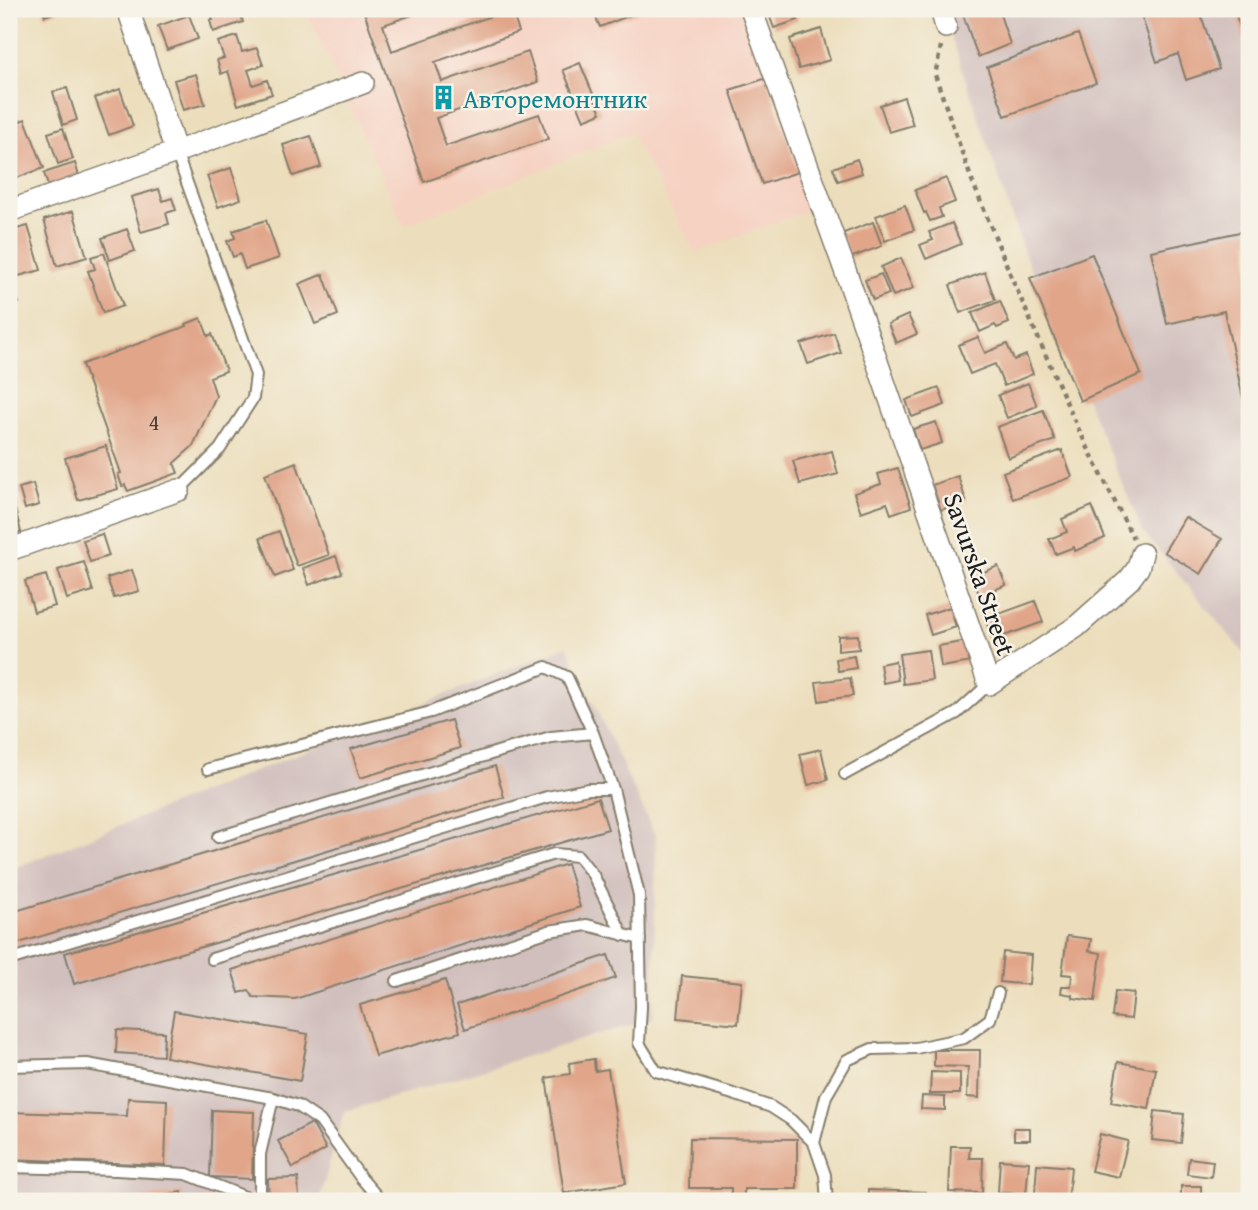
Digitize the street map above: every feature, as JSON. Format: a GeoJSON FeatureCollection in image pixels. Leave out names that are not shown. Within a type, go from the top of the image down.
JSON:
{"type":"FeatureCollection","features":[{"type":"Feature","properties":{"kind":"street"},"geometry":{"type":"LineString","coordinates":[[128,9],[176,152]]}},
{"type":"Feature","properties":{"kind":"street","name":"Savurska Street"},"geometry":{"type":"LineString","coordinates":[[751,9],[989,684],[1076,628],[1129,580],[1138,568],[1142,554]]}},
{"type":"Feature","properties":{"kind":"street"},"geometry":{"type":"LineString","coordinates":[[9,211],[363,83]]}},
{"type":"Feature","properties":{"kind":"street"},"geometry":{"type":"LineString","coordinates":[[9,550],[179,490]]}},
{"type":"Feature","properties":{"kind":"lane"},"geometry":{"type":"LineString","coordinates":[[176,152],[256,375],[253,398],[220,449],[179,490]]}},
{"type":"Feature","properties":{"kind":"lane"},"geometry":{"type":"LineString","coordinates":[[208,769],[431,712],[546,667],[567,677],[593,733],[613,789],[639,895],[639,1043],[656,1071],[771,1107],[791,1119],[814,1143],[825,1175],[827,1201]]}},
{"type":"Feature","properties":{"kind":"lane"},"geometry":{"type":"LineString","coordinates":[[845,774],[957,713],[989,684]]}},
{"type":"Feature","properties":{"kind":"lane"},"geometry":{"type":"LineString","coordinates":[[218,837],[540,740],[593,733]]}},
{"type":"Feature","properties":{"kind":"lane"},"geometry":{"type":"LineString","coordinates":[[9,960],[547,797],[588,789],[613,789]]}},
{"type":"Feature","properties":{"kind":"lane"},"geometry":{"type":"LineString","coordinates":[[212,959],[554,854],[578,856],[593,875],[623,935]]}},
{"type":"Feature","properties":{"kind":"lane"},"geometry":{"type":"LineString","coordinates":[[397,981],[549,930],[587,925],[640,939]]}},
{"type":"Feature","properties":{"kind":"lane"},"geometry":{"type":"LineString","coordinates":[[814,1143],[826,1096],[847,1060],[872,1049],[916,1048],[964,1038],[990,1019],[998,993]]}},
{"type":"Feature","properties":{"kind":"lane"},"geometry":{"type":"LineString","coordinates":[[9,1066],[88,1064],[273,1098],[298,1106],[320,1121],[381,1201]]}},
{"type":"Feature","properties":{"kind":"lane"},"geometry":{"type":"LineString","coordinates":[[260,1201],[260,1154],[273,1098]]}},
{"type":"Feature","properties":{"kind":"lane"},"geometry":{"type":"LineString","coordinates":[[9,1167],[187,1174],[255,1201]]}},
{"type":"Feature","properties":{"kind":"path"},"geometry":{"type":"LineString","coordinates":[[943,18],[935,75],[967,166],[1014,283],[1076,424],[1142,554]]}},
{"type":"Feature","properties":{"kind":"shaded area"},"geometry":{"type":"Polygon","coordinates":[[[305,9],[744,9],[813,208],[695,253],[631,133],[404,226],[305,9]]]}},
{"type":"Feature","properties":{"kind":"shaded area"},"geometry":{"type":"Polygon","coordinates":[[[942,9],[1249,9],[1249,659],[1143,532],[1023,250],[942,9]]]}},
{"type":"Feature","properties":{"kind":"shaded area"},"geometry":{"type":"Polygon","coordinates":[[[567,646],[656,837],[653,1018],[344,1112],[319,1201],[9,1201],[9,870],[567,646]]]}},
{"type":"Feature","properties":{"kind":"building"},"geometry":{"type":"Polygon","coordinates":[[[43,9],[64,9],[45,16],[43,9]]]}},
{"type":"Feature","properties":{"kind":"building"},"geometry":{"type":"Polygon","coordinates":[[[209,9],[227,9],[228,12],[239,9],[243,22],[213,32],[209,9]]]}},
{"type":"Feature","properties":{"kind":"building","name":"Авторемонтник"},"geometry":{"type":"Polygon","coordinates":[[[363,9],[429,9],[383,25],[392,51],[511,9],[519,32],[435,62],[442,82],[528,52],[538,82],[436,118],[446,146],[539,114],[548,139],[424,182],[363,9]]]}},
{"type":"Feature","properties":{"kind":"building"},"geometry":{"type":"Polygon","coordinates":[[[592,9],[646,9],[600,27],[592,9]]]}},
{"type":"Feature","properties":{"kind":"building"},"geometry":{"type":"Polygon","coordinates":[[[767,9],[807,9],[796,13],[798,20],[774,28],[767,9]]]}},
{"type":"Feature","properties":{"kind":"building"},"geometry":{"type":"Polygon","coordinates":[[[961,9],[998,9],[1010,44],[978,57],[961,9]]]}},
{"type":"Feature","properties":{"kind":"building"},"geometry":{"type":"Polygon","coordinates":[[[1139,9],[1199,9],[1219,69],[1186,80],[1178,54],[1157,62],[1139,9]]]}},
{"type":"Feature","properties":{"kind":"building"},"geometry":{"type":"Polygon","coordinates":[[[1234,9],[1249,9],[1249,42],[1245,43],[1234,9]]]}},
{"type":"Feature","properties":{"kind":"building"},"geometry":{"type":"Polygon","coordinates":[[[189,15],[198,39],[167,50],[158,26],[189,15]]]}},
{"type":"Feature","properties":{"kind":"building"},"geometry":{"type":"Polygon","coordinates":[[[821,29],[830,60],[799,69],[790,39],[821,29]]]}},
{"type":"Feature","properties":{"kind":"building"},"geometry":{"type":"Polygon","coordinates":[[[1078,34],[1096,83],[1005,116],[987,67],[1078,34]]]}},
{"type":"Feature","properties":{"kind":"building"},"geometry":{"type":"Polygon","coordinates":[[[237,36],[242,52],[257,48],[263,65],[248,70],[253,85],[267,80],[272,94],[238,105],[228,71],[221,74],[217,60],[224,58],[218,42],[237,36]]]}},
{"type":"Feature","properties":{"kind":"building"},"geometry":{"type":"Polygon","coordinates":[[[580,63],[601,113],[584,120],[563,70],[580,63]]]}},
{"type":"Feature","properties":{"kind":"building"},"geometry":{"type":"Polygon","coordinates":[[[196,74],[205,104],[183,110],[174,80],[196,74]]]}},
{"type":"Feature","properties":{"kind":"building"},"geometry":{"type":"Polygon","coordinates":[[[767,78],[798,172],[762,184],[730,90],[767,78]]]}},
{"type":"Feature","properties":{"kind":"building"},"geometry":{"type":"Polygon","coordinates":[[[67,88],[77,120],[63,125],[53,92],[67,88]]]}},
{"type":"Feature","properties":{"kind":"building"},"geometry":{"type":"Polygon","coordinates":[[[120,89],[133,126],[109,135],[95,98],[120,89]]]}},
{"type":"Feature","properties":{"kind":"building"},"geometry":{"type":"Polygon","coordinates":[[[904,97],[913,125],[889,132],[880,105],[904,97]]]}},
{"type":"Feature","properties":{"kind":"building"},"geometry":{"type":"Polygon","coordinates":[[[25,119],[44,168],[16,178],[9,159],[9,126],[25,119]]]}},
{"type":"Feature","properties":{"kind":"building"},"geometry":{"type":"Polygon","coordinates":[[[63,128],[73,159],[58,164],[48,133],[63,128]]]}},
{"type":"Feature","properties":{"kind":"building"},"geometry":{"type":"Polygon","coordinates":[[[311,136],[321,167],[293,176],[283,145],[311,136]]]}},
{"type":"Feature","properties":{"kind":"building"},"geometry":{"type":"Polygon","coordinates":[[[857,159],[862,173],[838,181],[833,168],[857,159]]]}},
{"type":"Feature","properties":{"kind":"building"},"geometry":{"type":"Polygon","coordinates":[[[75,163],[80,179],[49,189],[44,173],[75,163]]]}},
{"type":"Feature","properties":{"kind":"building"},"geometry":{"type":"Polygon","coordinates":[[[231,168],[241,199],[218,207],[207,176],[231,168]]]}},
{"type":"Feature","properties":{"kind":"building"},"geometry":{"type":"Polygon","coordinates":[[[946,178],[955,202],[939,208],[942,217],[930,221],[915,190],[946,178]]]}},
{"type":"Feature","properties":{"kind":"building"},"geometry":{"type":"Polygon","coordinates":[[[159,189],[163,201],[172,198],[176,210],[166,213],[169,224],[141,232],[131,197],[159,189]]]}},
{"type":"Feature","properties":{"kind":"building"},"geometry":{"type":"Polygon","coordinates":[[[905,205],[914,230],[885,241],[876,216],[905,205]]]}},
{"type":"Feature","properties":{"kind":"building"},"geometry":{"type":"Polygon","coordinates":[[[73,211],[87,257],[57,266],[44,220],[73,211]]]}},
{"type":"Feature","properties":{"kind":"building"},"geometry":{"type":"Polygon","coordinates":[[[266,220],[279,258],[245,269],[240,254],[233,257],[227,241],[235,238],[233,231],[266,220]]]}},
{"type":"Feature","properties":{"kind":"building"},"geometry":{"type":"Polygon","coordinates":[[[873,222],[882,246],[850,258],[841,234],[873,222]]]}},
{"type":"Feature","properties":{"kind":"building"},"geometry":{"type":"Polygon","coordinates":[[[952,223],[961,244],[926,259],[920,245],[933,240],[929,232],[952,223]]]}},
{"type":"Feature","properties":{"kind":"building"},"geometry":{"type":"Polygon","coordinates":[[[28,226],[41,270],[11,278],[9,231],[28,226]]]}},
{"type":"Feature","properties":{"kind":"building"},"geometry":{"type":"Polygon","coordinates":[[[127,229],[135,251],[110,260],[102,238],[127,229]]]}},
{"type":"Feature","properties":{"kind":"building"},"geometry":{"type":"Polygon","coordinates":[[[1249,230],[1248,421],[1224,311],[1167,324],[1151,251],[1249,230]]]}},
{"type":"Feature","properties":{"kind":"building"},"geometry":{"type":"Polygon","coordinates":[[[104,253],[123,306],[103,313],[88,271],[95,269],[91,257],[104,253]]]}},
{"type":"Feature","properties":{"kind":"building"},"geometry":{"type":"Polygon","coordinates":[[[1092,254],[1141,374],[1080,401],[1030,278],[1092,254]]]}},
{"type":"Feature","properties":{"kind":"building"},"geometry":{"type":"Polygon","coordinates":[[[901,258],[914,288],[893,296],[881,267],[901,258]]]}},
{"type":"Feature","properties":{"kind":"building"},"geometry":{"type":"Polygon","coordinates":[[[985,272],[995,300],[960,313],[950,285],[985,272]]]}},
{"type":"Feature","properties":{"kind":"building"},"geometry":{"type":"Polygon","coordinates":[[[323,274],[338,315],[315,324],[299,284],[323,274]]]}},
{"type":"Feature","properties":{"kind":"building"},"geometry":{"type":"Polygon","coordinates":[[[881,274],[889,294],[873,300],[865,280],[881,274]]]}},
{"type":"Feature","properties":{"kind":"building"},"geometry":{"type":"Polygon","coordinates":[[[9,280],[19,303],[9,307],[9,280]]]}},
{"type":"Feature","properties":{"kind":"building"},"geometry":{"type":"Polygon","coordinates":[[[1000,301],[1009,323],[997,328],[995,325],[980,332],[972,313],[1000,301]]]}},
{"type":"Feature","properties":{"kind":"building"},"geometry":{"type":"Polygon","coordinates":[[[908,315],[917,334],[896,343],[888,324],[908,315]]]}},
{"type":"Feature","properties":{"kind":"building"},"geometry":{"type":"Polygon","coordinates":[[[201,318],[208,336],[212,334],[226,371],[210,377],[216,396],[193,446],[174,463],[178,473],[128,491],[125,485],[122,486],[118,474],[121,473],[82,364],[187,326],[186,324],[201,318]]]}},
{"type":"Feature","properties":{"kind":"building"},"geometry":{"type":"Polygon","coordinates":[[[834,333],[841,353],[808,364],[801,344],[834,333]]]}},
{"type":"Feature","properties":{"kind":"building"},"geometry":{"type":"Polygon","coordinates":[[[978,337],[985,353],[1007,344],[1014,360],[1026,355],[1033,374],[1004,386],[995,364],[970,374],[958,345],[978,337]]]}},
{"type":"Feature","properties":{"kind":"building"},"geometry":{"type":"Polygon","coordinates":[[[1028,383],[1037,406],[1007,418],[998,395],[1028,383]]]}},
{"type":"Feature","properties":{"kind":"building"},"geometry":{"type":"Polygon","coordinates":[[[939,388],[945,405],[912,417],[906,400],[939,388]]]}},
{"type":"Feature","properties":{"kind":"building"},"geometry":{"type":"Polygon","coordinates":[[[1043,410],[1055,440],[1008,458],[997,427],[1043,410]]]}},
{"type":"Feature","properties":{"kind":"building"},"geometry":{"type":"Polygon","coordinates":[[[936,422],[942,443],[920,450],[913,429],[936,422]]]}},
{"type":"Feature","properties":{"kind":"building"},"geometry":{"type":"Polygon","coordinates":[[[106,446],[118,489],[78,500],[65,458],[106,446]]]}},
{"type":"Feature","properties":{"kind":"building"},"geometry":{"type":"Polygon","coordinates":[[[1062,450],[1072,477],[1013,499],[1003,472],[1062,450]]]}},
{"type":"Feature","properties":{"kind":"building"},"geometry":{"type":"Polygon","coordinates":[[[832,451],[838,474],[800,484],[793,461],[832,451]]]}},
{"type":"Feature","properties":{"kind":"building"},"geometry":{"type":"Polygon","coordinates":[[[296,462],[329,555],[297,566],[265,474],[296,462]]]}},
{"type":"Feature","properties":{"kind":"building"},"geometry":{"type":"Polygon","coordinates":[[[898,468],[911,507],[891,514],[887,503],[861,512],[854,493],[881,484],[878,474],[898,468]]]}},
{"type":"Feature","properties":{"kind":"building"},"geometry":{"type":"Polygon","coordinates":[[[958,476],[966,501],[941,510],[932,485],[958,476]]]}},
{"type":"Feature","properties":{"kind":"building"},"geometry":{"type":"Polygon","coordinates":[[[33,484],[39,505],[25,509],[19,488],[33,484]]]}},
{"type":"Feature","properties":{"kind":"building"},"geometry":{"type":"Polygon","coordinates":[[[12,497],[21,532],[9,535],[9,498],[12,497]]]}},
{"type":"Feature","properties":{"kind":"building"},"geometry":{"type":"Polygon","coordinates":[[[1092,506],[1105,538],[1075,551],[1074,547],[1056,554],[1049,539],[1067,532],[1062,519],[1092,506]]]}},
{"type":"Feature","properties":{"kind":"building"},"geometry":{"type":"Polygon","coordinates":[[[1185,517],[1222,539],[1201,574],[1164,552],[1185,517]]]}},
{"type":"Feature","properties":{"kind":"building"},"geometry":{"type":"Polygon","coordinates":[[[279,531],[293,570],[275,577],[260,538],[279,531]]]}},
{"type":"Feature","properties":{"kind":"building"},"geometry":{"type":"Polygon","coordinates":[[[102,534],[109,556],[90,562],[83,540],[102,534]]]}},
{"type":"Feature","properties":{"kind":"building"},"geometry":{"type":"Polygon","coordinates":[[[336,556],[342,573],[309,585],[303,568],[336,556]]]}},
{"type":"Feature","properties":{"kind":"building"},"geometry":{"type":"Polygon","coordinates":[[[84,562],[93,591],[67,599],[58,570],[84,562]]]}},
{"type":"Feature","properties":{"kind":"building"},"geometry":{"type":"Polygon","coordinates":[[[998,566],[1006,585],[980,596],[972,577],[998,566]]]}},
{"type":"Feature","properties":{"kind":"building"},"geometry":{"type":"Polygon","coordinates":[[[132,570],[139,591],[114,598],[107,578],[132,570]]]}},
{"type":"Feature","properties":{"kind":"building"},"geometry":{"type":"Polygon","coordinates":[[[46,575],[55,606],[34,612],[25,581],[46,575]]]}},
{"type":"Feature","properties":{"kind":"building"},"geometry":{"type":"Polygon","coordinates":[[[1035,601],[1043,622],[993,640],[985,619],[1035,601]]]}},
{"type":"Feature","properties":{"kind":"building"},"geometry":{"type":"Polygon","coordinates":[[[950,607],[956,627],[931,635],[925,615],[950,607]]]}},
{"type":"Feature","properties":{"kind":"building"},"geometry":{"type":"Polygon","coordinates":[[[858,635],[859,649],[838,651],[838,636],[858,635]]]}},
{"type":"Feature","properties":{"kind":"building"},"geometry":{"type":"Polygon","coordinates":[[[968,641],[972,662],[941,667],[938,646],[968,641]]]}},
{"type":"Feature","properties":{"kind":"building"},"geometry":{"type":"Polygon","coordinates":[[[928,650],[932,680],[903,684],[899,654],[928,650]]]}},
{"type":"Feature","properties":{"kind":"building"},"geometry":{"type":"Polygon","coordinates":[[[854,656],[856,668],[838,671],[836,659],[854,656]]]}},
{"type":"Feature","properties":{"kind":"building"},"geometry":{"type":"Polygon","coordinates":[[[895,661],[898,680],[883,683],[880,664],[895,661]]]}},
{"type":"Feature","properties":{"kind":"building"},"geometry":{"type":"Polygon","coordinates":[[[850,678],[853,696],[819,701],[816,682],[850,678]]]}},
{"type":"Feature","properties":{"kind":"building"},"geometry":{"type":"Polygon","coordinates":[[[451,720],[460,748],[360,778],[351,749],[451,720]]]}},
{"type":"Feature","properties":{"kind":"building"},"geometry":{"type":"Polygon","coordinates":[[[821,749],[828,780],[808,785],[800,754],[821,749]]]}},
{"type":"Feature","properties":{"kind":"building"},"geometry":{"type":"Polygon","coordinates":[[[495,766],[504,797],[9,946],[9,913],[495,766]]]}},
{"type":"Feature","properties":{"kind":"building"},"geometry":{"type":"Polygon","coordinates":[[[598,798],[608,829],[74,984],[65,953],[598,798]]]}},
{"type":"Feature","properties":{"kind":"building"},"geometry":{"type":"Polygon","coordinates":[[[567,864],[580,907],[295,999],[253,997],[249,990],[239,993],[232,970],[567,864]]]}},
{"type":"Feature","properties":{"kind":"building"},"geometry":{"type":"Polygon","coordinates":[[[1067,936],[1091,939],[1089,951],[1101,953],[1095,1001],[1073,998],[1073,995],[1061,993],[1062,986],[1071,986],[1072,975],[1062,974],[1067,936]]]}},
{"type":"Feature","properties":{"kind":"building"},"geometry":{"type":"Polygon","coordinates":[[[1003,952],[1031,955],[1029,985],[1000,982],[1003,952]]]}},
{"type":"Feature","properties":{"kind":"building"},"geometry":{"type":"Polygon","coordinates":[[[608,955],[616,978],[465,1029],[457,1005],[608,955]]]}},
{"type":"Feature","properties":{"kind":"building"},"geometry":{"type":"Polygon","coordinates":[[[682,976],[742,982],[738,1024],[678,1018],[682,976]]]}},
{"type":"Feature","properties":{"kind":"building"},"geometry":{"type":"Polygon","coordinates":[[[445,980],[460,1032],[375,1056],[360,1005],[445,980]]]}},
{"type":"Feature","properties":{"kind":"building"},"geometry":{"type":"Polygon","coordinates":[[[1115,991],[1134,993],[1131,1019],[1112,1017],[1115,991]]]}},
{"type":"Feature","properties":{"kind":"building"},"geometry":{"type":"Polygon","coordinates":[[[174,1011],[308,1034],[300,1081],[166,1057],[174,1011]]]}},
{"type":"Feature","properties":{"kind":"building"},"geometry":{"type":"Polygon","coordinates":[[[117,1030],[164,1032],[163,1056],[116,1053],[117,1030]]]}},
{"type":"Feature","properties":{"kind":"building"},"geometry":{"type":"Polygon","coordinates":[[[934,1050],[980,1050],[979,1098],[967,1097],[968,1067],[934,1066],[934,1050]]]}},
{"type":"Feature","properties":{"kind":"building"},"geometry":{"type":"Polygon","coordinates":[[[594,1059],[595,1071],[608,1069],[626,1183],[564,1193],[546,1078],[570,1074],[569,1063],[594,1059]]]}},
{"type":"Feature","properties":{"kind":"building"},"geometry":{"type":"Polygon","coordinates":[[[1118,1062],[1156,1069],[1149,1109],[1111,1102],[1118,1062]]]}},
{"type":"Feature","properties":{"kind":"building"},"geometry":{"type":"Polygon","coordinates":[[[931,1072],[960,1073],[960,1094],[930,1094],[931,1072]]]}},
{"type":"Feature","properties":{"kind":"building"},"geometry":{"type":"Polygon","coordinates":[[[922,1096],[945,1097],[945,1110],[921,1109],[922,1096]]]}},
{"type":"Feature","properties":{"kind":"building"},"geometry":{"type":"Polygon","coordinates":[[[128,1098],[167,1100],[165,1165],[9,1159],[9,1112],[127,1116],[128,1098]]]}},
{"type":"Feature","properties":{"kind":"building"},"geometry":{"type":"Polygon","coordinates":[[[212,1110],[254,1112],[252,1179],[210,1177],[212,1110]]]}},
{"type":"Feature","properties":{"kind":"building"},"geometry":{"type":"Polygon","coordinates":[[[1155,1111],[1184,1114],[1181,1143],[1152,1140],[1155,1111]]]}},
{"type":"Feature","properties":{"kind":"building"},"geometry":{"type":"Polygon","coordinates":[[[312,1123],[326,1149],[293,1168],[278,1141],[312,1123]]]}},
{"type":"Feature","properties":{"kind":"building"},"geometry":{"type":"Polygon","coordinates":[[[1014,1128],[1030,1128],[1030,1140],[1014,1140],[1014,1128]]]}},
{"type":"Feature","properties":{"kind":"building"},"geometry":{"type":"Polygon","coordinates":[[[1100,1134],[1128,1141],[1119,1177],[1091,1171],[1100,1134]]]}},
{"type":"Feature","properties":{"kind":"building"},"geometry":{"type":"Polygon","coordinates":[[[690,1138],[797,1139],[797,1189],[744,1189],[744,1201],[731,1201],[731,1188],[689,1188],[690,1138]]]}},
{"type":"Feature","properties":{"kind":"building"},"geometry":{"type":"Polygon","coordinates":[[[951,1146],[970,1146],[969,1158],[983,1158],[982,1193],[949,1192],[951,1146]]]}},
{"type":"Feature","properties":{"kind":"building"},"geometry":{"type":"Polygon","coordinates":[[[1189,1158],[1213,1161],[1211,1177],[1187,1174],[1189,1158]]]}},
{"type":"Feature","properties":{"kind":"building"},"geometry":{"type":"Polygon","coordinates":[[[1000,1160],[1029,1162],[1026,1195],[998,1192],[1000,1160]]]}},
{"type":"Feature","properties":{"kind":"building"},"geometry":{"type":"Polygon","coordinates":[[[1037,1164],[1071,1167],[1068,1197],[1035,1194],[1037,1164]]]}},
{"type":"Feature","properties":{"kind":"building"},"geometry":{"type":"Polygon","coordinates":[[[298,1178],[299,1199],[269,1200],[268,1179],[298,1178]]]}},
{"type":"Feature","properties":{"kind":"building"},"geometry":{"type":"Polygon","coordinates":[[[1181,1186],[1201,1186],[1201,1201],[1181,1201],[1181,1186]]]}},
{"type":"Feature","properties":{"kind":"building"},"geometry":{"type":"Polygon","coordinates":[[[868,1190],[926,1192],[926,1201],[868,1201],[868,1190]]]}},
{"type":"Feature","properties":{"kind":"building"},"geometry":{"type":"Polygon","coordinates":[[[182,1192],[183,1201],[131,1200],[182,1192]]]}},
{"type":"Feature","properties":{"kind":"place","name":"Авторемонтник"},"geometry":{"type":"Point","coordinates":[443,98]}}]}
